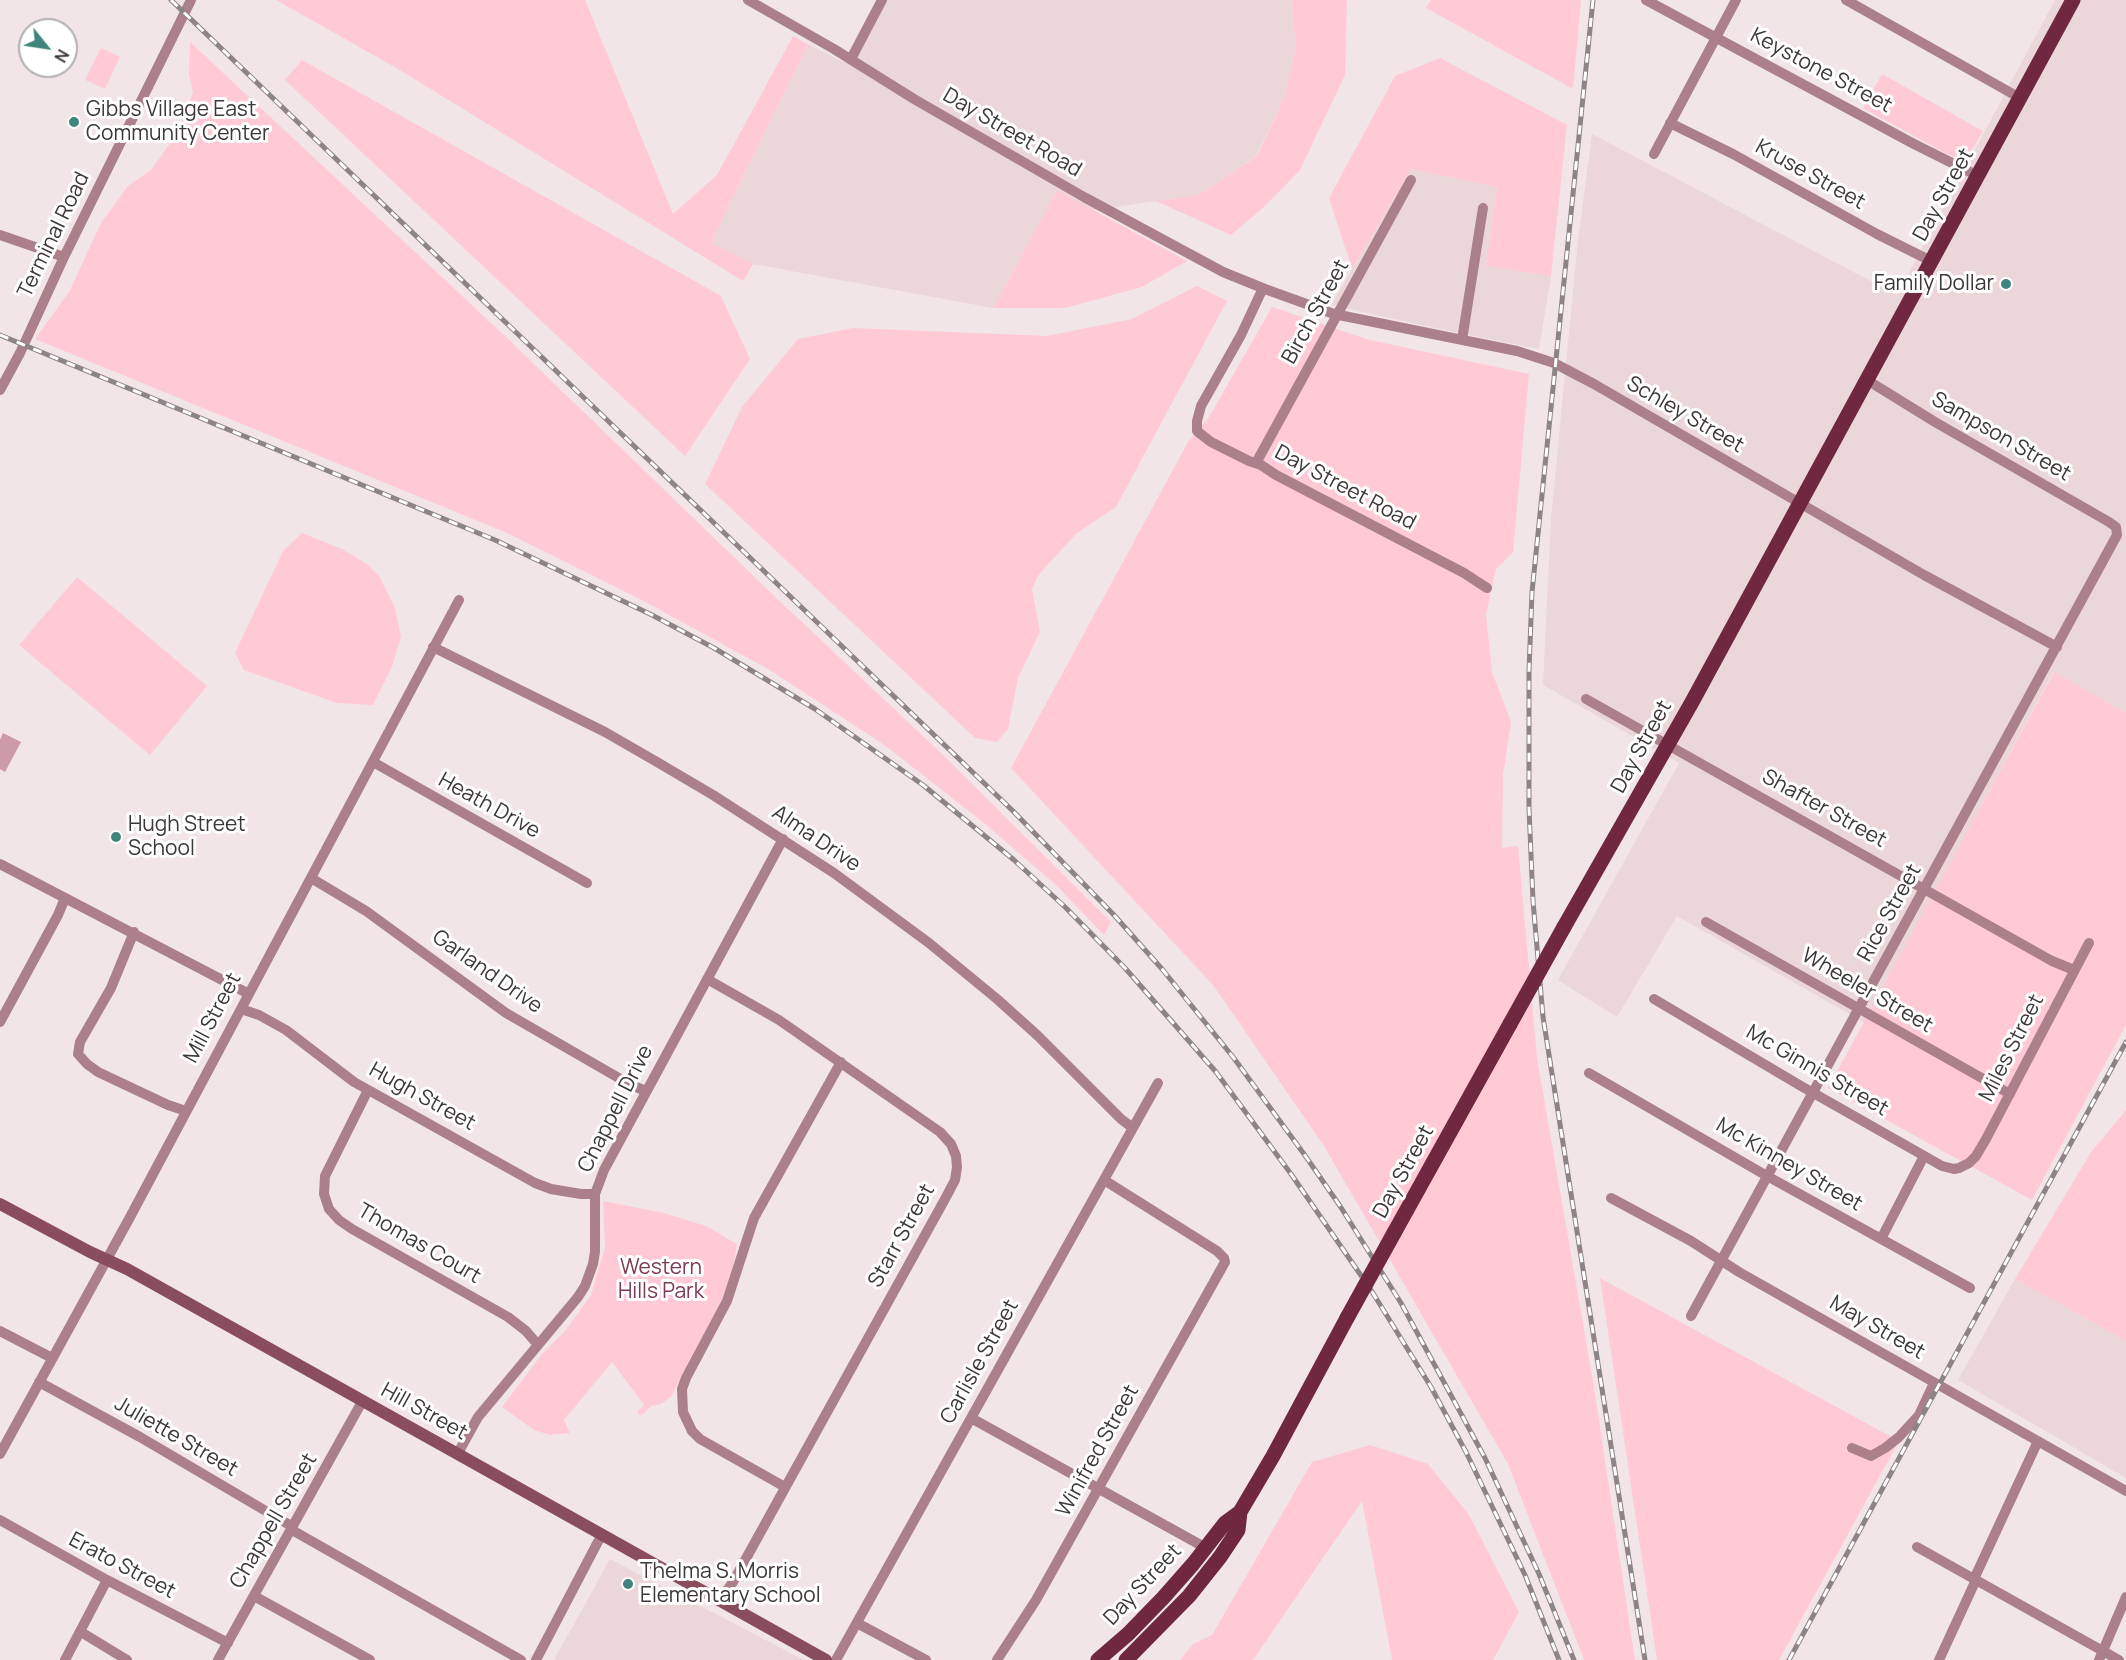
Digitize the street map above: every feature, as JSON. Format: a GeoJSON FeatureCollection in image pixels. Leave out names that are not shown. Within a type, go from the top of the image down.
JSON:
{"type":"FeatureCollection","features":[{"type":"Feature","properties":{"kind":"main road","name":"Day Street"},"geometry":{"type":"LineString","coordinates":[[1126,1660],[1166,1621],[1204,1577],[1238,1530],[1240,1512],[1564,927],[1668,745],[2073,0]]}},
{"type":"Feature","properties":{"kind":"main road","name":"Day Street"},"geometry":{"type":"LineString","coordinates":[[1098,1660],[1146,1616],[1206,1548],[1225,1522],[1240,1512]]}},
{"type":"Feature","properties":{"kind":"street","name":"Terminal Road"},"geometry":{"type":"LineString","coordinates":[[0,390],[191,0]]}},
{"type":"Feature","properties":{"kind":"street","name":"Day Street Road"},"geometry":{"type":"LineString","coordinates":[[748,0],[1084,197],[1214,267],[1264,289],[1201,406],[1197,431],[1211,442],[1256,463],[1464,573],[1487,588]]}},
{"type":"Feature","properties":{"kind":"street"},"geometry":{"type":"LineString","coordinates":[[851,59],[882,0]]}},
{"type":"Feature","properties":{"kind":"street","name":"Keystone Street"},"geometry":{"type":"LineString","coordinates":[[1646,0],[1978,176]]}},
{"type":"Feature","properties":{"kind":"street"},"geometry":{"type":"LineString","coordinates":[[1654,154],[1736,0]]}},
{"type":"Feature","properties":{"kind":"street"},"geometry":{"type":"LineString","coordinates":[[1846,0],[2020,98]]}},
{"type":"Feature","properties":{"kind":"street","name":"Kruse Street"},"geometry":{"type":"LineString","coordinates":[[1670,123],[1733,154],[1877,234],[1931,261]]}},
{"type":"Feature","properties":{"kind":"street","name":"Birch Street"},"geometry":{"type":"LineString","coordinates":[[1256,463],[1336,314],[1412,180]]}},
{"type":"Feature","properties":{"kind":"street"},"geometry":{"type":"LineString","coordinates":[[1462,340],[1483,208]]}},
{"type":"Feature","properties":{"kind":"street"},"geometry":{"type":"LineString","coordinates":[[0,235],[64,257]]}},
{"type":"Feature","properties":{"kind":"street","name":"Schley Street"},"geometry":{"type":"LineString","coordinates":[[1264,289],[1336,314],[1517,351],[1554,363],[1924,575],[2057,647]]}},
{"type":"Feature","properties":{"kind":"street","name":"Sampson Street"},"geometry":{"type":"LineString","coordinates":[[1867,380],[2116,527]]}},
{"type":"Feature","properties":{"kind":"street","name":"Rice Street"},"geometry":{"type":"LineString","coordinates":[[1691,1316],[2114,542],[2117,535],[2116,527]]}},
{"type":"Feature","properties":{"kind":"street","name":"Mill Street"},"geometry":{"type":"LineString","coordinates":[[0,1454],[459,600]]}},
{"type":"Feature","properties":{"kind":"street","name":"Alma Drive"},"geometry":{"type":"LineString","coordinates":[[433,646],[605,732],[783,839],[870,899],[958,966],[1037,1035],[1121,1119],[1133,1128]]}},
{"type":"Feature","properties":{"kind":"street","name":"Shafter Street"},"geometry":{"type":"LineString","coordinates":[[1586,699],[2052,961],[2074,970]]}},
{"type":"Feature","properties":{"kind":"street","name":"Heath Drive"},"geometry":{"type":"LineString","coordinates":[[373,762],[587,883]]}},
{"type":"Feature","properties":{"kind":"street","name":"Chappell Drive"},"geometry":{"type":"LineString","coordinates":[[458,1453],[478,1417],[578,1297],[590,1275],[595,1252],[596,1194],[604,1170],[783,839]]}},
{"type":"Feature","properties":{"kind":"street"},"geometry":{"type":"LineString","coordinates":[[0,864],[249,994]]}},
{"type":"Feature","properties":{"kind":"street","name":"Garland Drive"},"geometry":{"type":"LineString","coordinates":[[311,878],[366,911],[506,1013],[631,1085],[646,1091]]}},
{"type":"Feature","properties":{"kind":"street"},"geometry":{"type":"LineString","coordinates":[[0,1022],[65,898]]}},
{"type":"Feature","properties":{"kind":"street","name":"Wheeler Street"},"geometry":{"type":"LineString","coordinates":[[1706,922],[2010,1094]]}},
{"type":"Feature","properties":{"kind":"street"},"geometry":{"type":"LineString","coordinates":[[134,932],[111,988],[80,1042],[78,1051],[81,1059],[98,1072],[168,1106],[186,1111]]}},
{"type":"Feature","properties":{"kind":"street","name":"Miles Street"},"geometry":{"type":"LineString","coordinates":[[1963,1166],[1976,1156],[2089,942]]}},
{"type":"Feature","properties":{"kind":"street","name":"Starr Street"},"geometry":{"type":"LineString","coordinates":[[707,979],[779,1020],[945,1136],[956,1156],[957,1173],[945,1199],[733,1582],[720,1600]]}},
{"type":"Feature","properties":{"kind":"street","name":"Mc Ginnis Street"},"geometry":{"type":"LineString","coordinates":[[1654,999],[1924,1156],[1947,1168],[1954,1169],[1963,1166]]}},
{"type":"Feature","properties":{"kind":"street","name":"Hugh Street"},"geometry":{"type":"LineString","coordinates":[[241,1009],[259,1015],[286,1030],[339,1072],[368,1090],[535,1183],[550,1189],[596,1194]]}},
{"type":"Feature","properties":{"kind":"street"},"geometry":{"type":"LineString","coordinates":[[785,1487],[700,1439],[692,1431],[683,1412],[682,1389],[727,1301],[754,1218],[841,1062]]}},
{"type":"Feature","properties":{"kind":"street","name":"Mc Kinney Street"},"geometry":{"type":"LineString","coordinates":[[1589,1073],[1767,1176],[1970,1288]]}},
{"type":"Feature","properties":{"kind":"street","name":"Carlisle Street"},"geometry":{"type":"LineString","coordinates":[[836,1660],[1158,1083]]}},
{"type":"Feature","properties":{"kind":"street","name":"Thomas Court"},"geometry":{"type":"LineString","coordinates":[[368,1090],[325,1176],[324,1194],[329,1209],[352,1229],[508,1317],[526,1331],[538,1345]]}},
{"type":"Feature","properties":{"kind":"street"},"geometry":{"type":"LineString","coordinates":[[1881,1239],[1924,1156]]}},
{"type":"Feature","properties":{"kind":"street","name":"Winifred Street"},"geometry":{"type":"LineString","coordinates":[[997,1660],[1036,1600],[1223,1266],[1224,1258],[1207,1245],[1104,1180]]}},
{"type":"Feature","properties":{"kind":"street","name":"May Street"},"geometry":{"type":"LineString","coordinates":[[1611,1198],[1691,1241],[2126,1491]]}},
{"type":"Feature","properties":{"kind":"street","name":"Hill Street"},"geometry":{"type":"LineString","coordinates":[[0,1204],[127,1269],[826,1660]]}},
{"type":"Feature","properties":{"kind":"street"},"geometry":{"type":"LineString","coordinates":[[0,1331],[52,1358]]}},
{"type":"Feature","properties":{"kind":"street","name":"Juliette Street"},"geometry":{"type":"LineString","coordinates":[[39,1383],[140,1437],[521,1660]]}},
{"type":"Feature","properties":{"kind":"street"},"geometry":{"type":"LineString","coordinates":[[1852,1448],[1871,1456],[1886,1448],[1919,1414],[1935,1383]]}},
{"type":"Feature","properties":{"kind":"street","name":"Chappell Street"},"geometry":{"type":"LineString","coordinates":[[218,1660],[363,1400]]}},
{"type":"Feature","properties":{"kind":"street"},"geometry":{"type":"LineString","coordinates":[[971,1419],[1206,1548]]}},
{"type":"Feature","properties":{"kind":"street"},"geometry":{"type":"LineString","coordinates":[[1939,1660],[2038,1441]]}},
{"type":"Feature","properties":{"kind":"street","name":"Erato Street"},"geometry":{"type":"LineString","coordinates":[[0,1520],[107,1580],[228,1643]]}},
{"type":"Feature","properties":{"kind":"street"},"geometry":{"type":"LineString","coordinates":[[536,1660],[602,1534]]}},
{"type":"Feature","properties":{"kind":"street"},"geometry":{"type":"LineString","coordinates":[[1917,1547],[2101,1656],[2119,1660]]}},
{"type":"Feature","properties":{"kind":"street"},"geometry":{"type":"LineString","coordinates":[[65,1660],[107,1580]]}},
{"type":"Feature","properties":{"kind":"street"},"geometry":{"type":"LineString","coordinates":[[254,1596],[370,1660]]}},
{"type":"Feature","properties":{"kind":"street"},"geometry":{"type":"LineString","coordinates":[[2101,1656],[2126,1597]]}},
{"type":"Feature","properties":{"kind":"street"},"geometry":{"type":"LineString","coordinates":[[857,1623],[926,1660]]}},
{"type":"Feature","properties":{"kind":"street"},"geometry":{"type":"LineString","coordinates":[[81,1632],[124,1658]]}},
{"type":"Feature","properties":{"kind":"shaded area"},"geometry":{"type":"Polygon","coordinates":[[[876,0],[1291,0],[1296,47],[1285,96],[1256,156],[1198,195],[1093,210],[1057,190],[993,308],[753,264],[711,243],[808,44],[843,62],[876,0]]]}},
{"type":"Feature","properties":{"kind":"shaded area"},"geometry":{"type":"Polygon","coordinates":[[[2055,0],[2126,0],[2126,713],[2053,672],[1865,1023],[1677,916],[1617,1017],[1558,980],[1679,763],[1543,685],[1551,519],[1578,240],[1592,134],[1897,295],[2055,0]]]}},
{"type":"Feature","properties":{"kind":"shaded area"},"geometry":{"type":"Polygon","coordinates":[[[1411,169],[1497,187],[1486,266],[1551,276],[1539,349],[1331,305],[1411,169]]]}},
{"type":"Feature","properties":{"kind":"shaded area"},"geometry":{"type":"Polygon","coordinates":[[[3,733],[21,742],[5,772],[0,769],[0,740],[3,733]]]}},
{"type":"Feature","properties":{"kind":"shaded area"},"geometry":{"type":"Polygon","coordinates":[[[2015,1279],[2126,1341],[2126,1478],[1958,1380],[2015,1279]]]}},
{"type":"Feature","properties":{"kind":"shaded area","name":"Thelma S. Morris Elementary School"},"geometry":{"type":"Polygon","coordinates":[[[610,1559],[708,1610],[804,1660],[554,1660],[610,1559]]]}},
{"type":"Feature","properties":{"kind":"green space"},"geometry":{"type":"Polygon","coordinates":[[[276,0],[585,0],[673,214],[717,175],[793,36],[808,44],[711,243],[753,264],[743,281],[398,69],[276,0]]]}},
{"type":"Feature","properties":{"kind":"green space"},"geometry":{"type":"Polygon","coordinates":[[[1291,0],[1347,0],[1345,75],[1300,170],[1265,206],[1231,235],[1156,201],[1198,195],[1257,156],[1285,96],[1296,47],[1291,0]]]}},
{"type":"Feature","properties":{"kind":"green space"},"geometry":{"type":"Polygon","coordinates":[[[1431,0],[1581,0],[1573,89],[1426,8],[1431,0]]]}},
{"type":"Feature","properties":{"kind":"green space"},"geometry":{"type":"Polygon","coordinates":[[[190,42],[505,336],[942,754],[1111,922],[1104,935],[1057,886],[984,823],[883,744],[768,669],[636,597],[507,533],[35,339],[69,292],[101,223],[128,186],[151,170],[178,132],[193,92],[189,75],[190,42]]]}},
{"type":"Feature","properties":{"kind":"green space"},"geometry":{"type":"Polygon","coordinates":[[[101,48],[120,57],[105,89],[85,80],[101,48]]]}},
{"type":"Feature","properties":{"kind":"green space"},"geometry":{"type":"Polygon","coordinates":[[[1440,58],[1567,125],[1551,276],[1486,266],[1497,187],[1411,169],[1352,269],[1329,198],[1395,76],[1440,58]]]}},
{"type":"Feature","properties":{"kind":"green space"},"geometry":{"type":"Polygon","coordinates":[[[302,60],[721,296],[750,359],[685,456],[285,80],[302,60]]]}},
{"type":"Feature","properties":{"kind":"green space"},"geometry":{"type":"Polygon","coordinates":[[[1882,74],[1983,131],[1965,162],[1863,108],[1882,74]]]}},
{"type":"Feature","properties":{"kind":"green space"},"geometry":{"type":"Polygon","coordinates":[[[1057,190],[1187,261],[1142,287],[1065,308],[993,308],[1057,190]]]}},
{"type":"Feature","properties":{"kind":"green space"},"geometry":{"type":"Polygon","coordinates":[[[1197,286],[1227,301],[1116,507],[1077,533],[1039,574],[1032,589],[1040,632],[1018,678],[1008,729],[997,742],[975,738],[705,484],[742,407],[798,339],[853,328],[1047,336],[1132,319],[1197,286]]]}},
{"type":"Feature","properties":{"kind":"green space"},"geometry":{"type":"Polygon","coordinates":[[[1272,307],[1370,340],[1529,374],[1513,552],[1496,569],[1486,614],[1492,672],[1511,722],[1503,775],[1502,848],[1518,846],[1537,1058],[1594,1387],[1635,1660],[1584,1660],[1508,1464],[1324,1146],[1213,985],[1011,768],[1188,442],[1209,417],[1272,307]]]}},
{"type":"Feature","properties":{"kind":"green space"},"geometry":{"type":"Polygon","coordinates":[[[302,533],[342,549],[367,564],[379,576],[395,608],[401,637],[392,667],[373,705],[337,703],[244,670],[235,653],[283,551],[302,533]]]}},
{"type":"Feature","properties":{"kind":"green space"},"geometry":{"type":"Polygon","coordinates":[[[77,577],[207,686],[150,755],[19,645],[77,577]]]}},
{"type":"Feature","properties":{"kind":"green space"},"geometry":{"type":"Polygon","coordinates":[[[2054,672],[2126,713],[2126,1025],[2032,1200],[1828,1088],[2054,672]]]}},
{"type":"Feature","properties":{"kind":"green space"},"geometry":{"type":"Polygon","coordinates":[[[2126,1110],[2126,1341],[2015,1279],[2091,1152],[2126,1110]]]}},
{"type":"Feature","properties":{"kind":"green space","name":"Western Hills Park"},"geometry":{"type":"Polygon","coordinates":[[[603,1201],[664,1213],[706,1226],[737,1244],[733,1268],[722,1300],[671,1397],[661,1404],[651,1406],[642,1415],[638,1414],[644,1405],[612,1362],[564,1420],[570,1433],[550,1435],[534,1430],[502,1407],[542,1354],[565,1331],[591,1295],[605,1248],[603,1201]]]}},
{"type":"Feature","properties":{"kind":"green space"},"geometry":{"type":"Polygon","coordinates":[[[1600,1278],[1899,1441],[1779,1660],[1657,1660],[1600,1278]]]}},
{"type":"Feature","properties":{"kind":"green space"},"geometry":{"type":"Polygon","coordinates":[[[1370,1445],[1428,1464],[1469,1515],[1519,1612],[1493,1660],[1392,1660],[1362,1501],[1253,1660],[1180,1660],[1193,1644],[1212,1635],[1312,1462],[1370,1445]]]}},
{"type":"Feature","properties":{"kind":"railway"},"geometry":{"type":"LineString","coordinates":[[171,0],[1013,811],[1114,915],[1162,969],[1233,1057],[1304,1154],[1401,1303],[1485,1458],[1539,1574],[1574,1660]]}},
{"type":"Feature","properties":{"kind":"railway"},"geometry":{"type":"LineString","coordinates":[[1593,0],[1532,592],[1529,671],[1529,808],[1533,901],[1543,1017],[1645,1660]]}},
{"type":"Feature","properties":{"kind":"railway"},"geometry":{"type":"LineString","coordinates":[[0,335],[495,540],[652,615],[714,648],[815,709],[923,785],[1014,860],[1065,907],[1125,968],[1216,1072],[1291,1174],[1371,1290],[1431,1387],[1466,1452],[1525,1575],[1559,1660]]}},
{"type":"Feature","properties":{"kind":"railway"},"geometry":{"type":"LineString","coordinates":[[1789,1660],[2126,1042]]}},
{"type":"Feature","properties":{"kind":"place","name":"Gibbs Village East Community Center"},"geometry":{"type":"Point","coordinates":[74,122]}},
{"type":"Feature","properties":{"kind":"place","name":"Family Dollar"},"geometry":{"type":"Point","coordinates":[2006,284]}},
{"type":"Feature","properties":{"kind":"place","name":"Hugh Street School"},"geometry":{"type":"Point","coordinates":[116,837]}},
{"type":"Feature","properties":{"kind":"place","name":"Thelma S. Morris Elementary School"},"geometry":{"type":"Point","coordinates":[628,1584]}}]}
